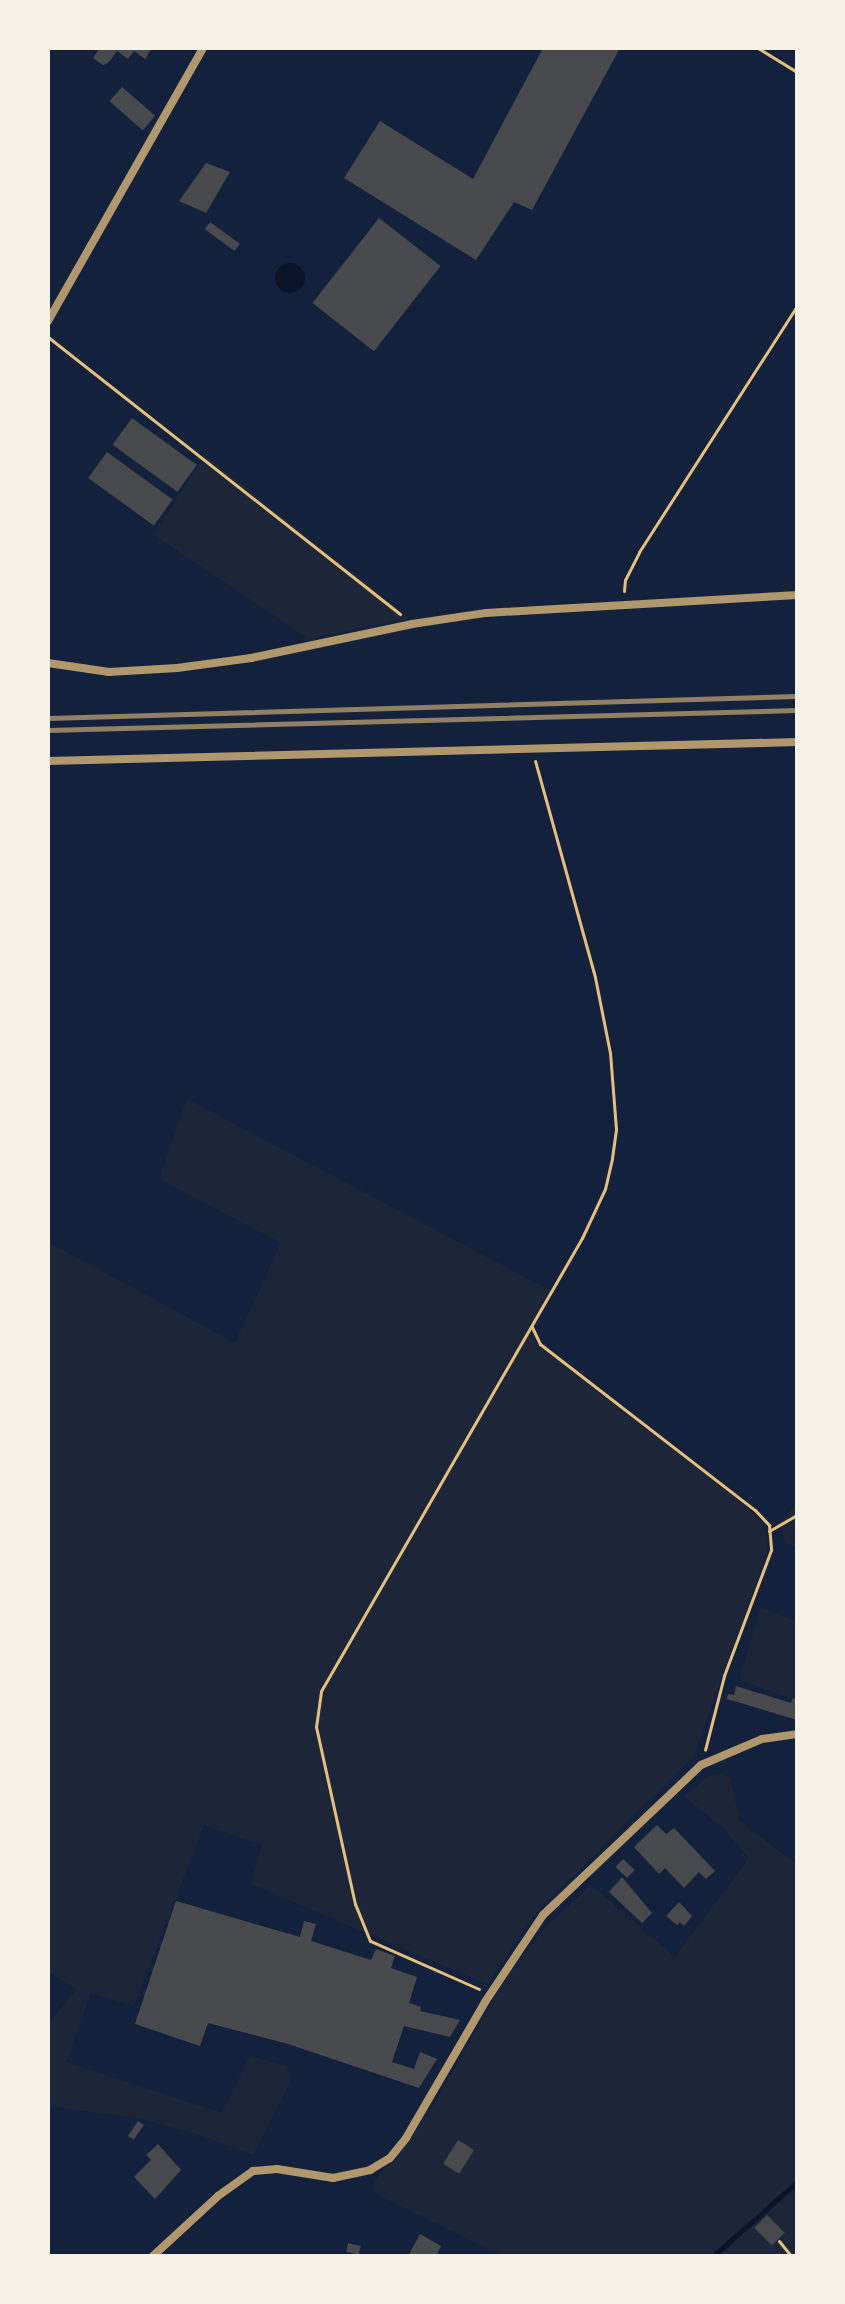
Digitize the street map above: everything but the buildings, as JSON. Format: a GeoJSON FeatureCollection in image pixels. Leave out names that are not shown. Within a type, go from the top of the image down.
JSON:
{"type":"FeatureCollection","features":[{"type":"Feature","properties":{"kind":"street"},"geometry":{"type":"LineString","coordinates":[[49,314],[203,48]]}},
{"type":"Feature","properties":{"kind":"street"},"geometry":{"type":"LineString","coordinates":[[48,663],[109,672],[177,668],[251,658],[412,624],[486,613],[797,595]]}},
{"type":"Feature","properties":{"kind":"street"},"geometry":{"type":"LineString","coordinates":[[48,761],[797,742]]}},
{"type":"Feature","properties":{"kind":"street"},"geometry":{"type":"LineString","coordinates":[[153,2256],[218,2196],[253,2171],[277,2169],[333,2178],[370,2170],[390,2158],[406,2138],[490,1994],[543,1915],[701,1765],[762,1739],[797,1734]]}},
{"type":"Feature","properties":{"kind":"path"},"geometry":{"type":"LineString","coordinates":[[758,48],[797,72]]}},
{"type":"Feature","properties":{"kind":"path"},"geometry":{"type":"LineString","coordinates":[[622,603],[625,580],[639,552],[797,306]]}},
{"type":"Feature","properties":{"kind":"path"},"geometry":{"type":"LineString","coordinates":[[48,337],[412,624]]}},
{"type":"Feature","properties":{"kind":"path"},"geometry":{"type":"LineString","coordinates":[[490,1994],[370,1941],[355,1904],[316,1727],[321,1691],[532,1327],[582,1238],[605,1189],[616,1129],[610,1053],[595,977],[531,749]]}},
{"type":"Feature","properties":{"kind":"path"},"geometry":{"type":"LineString","coordinates":[[532,1327],[540,1344],[755,1510],[769,1531],[771,1550],[724,1676],[701,1765]]}},
{"type":"Feature","properties":{"kind":"path"},"geometry":{"type":"LineString","coordinates":[[769,1531],[797,1515]]}},
{"type":"Feature","properties":{"kind":"path"},"geometry":{"type":"LineString","coordinates":[[779,2241],[791,2256]]}},
{"type":"Feature","properties":{"kind":"shaded area"},"geometry":{"type":"Polygon","coordinates":[[[290,263],[301,267],[305,278],[301,289],[290,293],[279,289],[275,278],[279,267],[290,263]]]}},
{"type":"Feature","properties":{"kind":"shaded area"},"geometry":{"type":"Polygon","coordinates":[[[205,455],[409,618],[309,639],[154,535],[205,455]]]}},
{"type":"Feature","properties":{"kind":"shaded area"},"geometry":{"type":"Polygon","coordinates":[[[187,1099],[551,1291],[532,1322],[530,1335],[539,1346],[745,1505],[763,1524],[768,1541],[765,1558],[693,1757],[532,1917],[487,1984],[251,1884],[262,1845],[204,1825],[134,2006],[91,1993],[66,2062],[222,2113],[250,2056],[286,2066],[292,2078],[253,2155],[200,2135],[137,2118],[48,2106],[48,2023],[77,1989],[48,1972],[48,1242],[235,1343],[281,1243],[159,1179],[187,1099]]]}},
{"type":"Feature","properties":{"kind":"shaded area"},"geometry":{"type":"Polygon","coordinates":[[[797,1503],[797,1547],[785,1543],[780,1522],[797,1503]]]}},
{"type":"Feature","properties":{"kind":"shaded area"},"geometry":{"type":"Polygon","coordinates":[[[761,1607],[797,1622],[797,1700],[739,1680],[761,1607]]]}},
{"type":"Feature","properties":{"kind":"shaded area"},"geometry":{"type":"Polygon","coordinates":[[[724,1774],[731,1778],[739,1820],[797,1865],[797,2256],[503,2256],[376,2194],[373,2187],[376,2179],[407,2143],[437,2099],[501,1986],[541,1932],[591,1885],[675,1957],[749,1858],[724,1829],[684,1796],[710,1775],[724,1774]]]}},
{"type":"Feature","properties":{"kind":"waterway"},"geometry":{"type":"LineString","coordinates":[[713,2256],[797,2182]]}},
{"type":"Feature","properties":{"kind":"railway"},"geometry":{"type":"LineString","coordinates":[[48,718],[797,696]]}},
{"type":"Feature","properties":{"kind":"railway"},"geometry":{"type":"LineString","coordinates":[[48,730],[797,710]]}}]}
